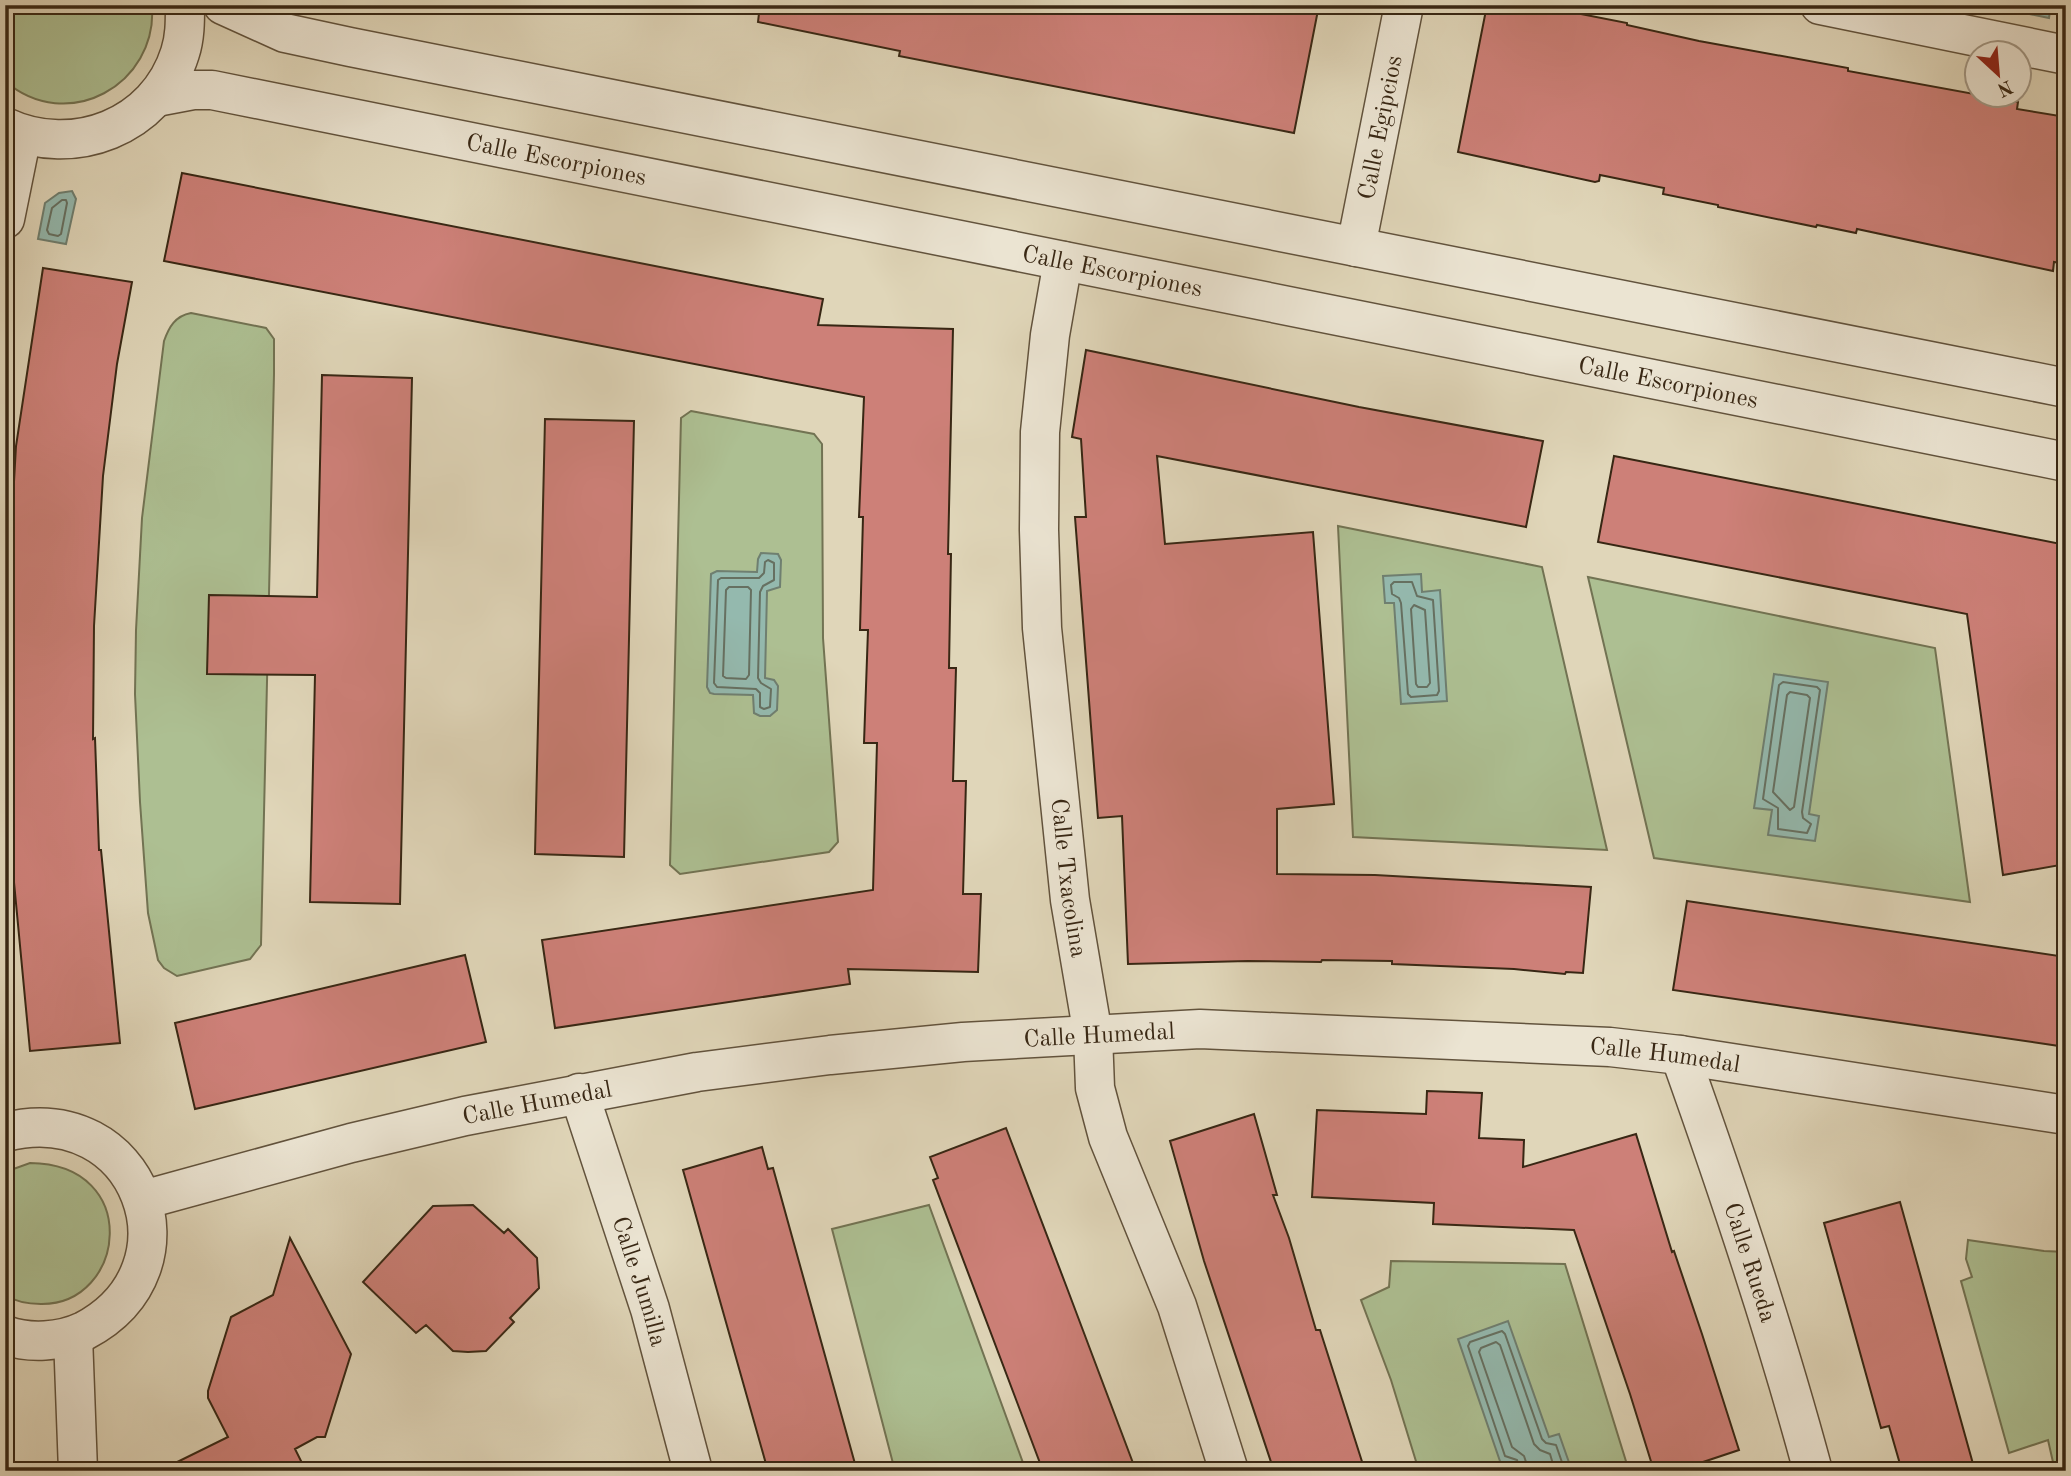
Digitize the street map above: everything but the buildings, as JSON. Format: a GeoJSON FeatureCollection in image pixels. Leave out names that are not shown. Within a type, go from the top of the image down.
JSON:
{"type":"FeatureCollection","features":[{"type":"Feature","properties":{"kind":"street"},"geometry":{"type":"LineString","coordinates":[[5,219],[14,131],[50,140],[77,140],[105,133],[130,121],[156,97],[171,77],[181,52],[186,28],[185,5]]}},
{"type":"Feature","properties":{"kind":"street"},"geometry":{"type":"LineString","coordinates":[[223,5],[285,33],[350,47],[2066,388]]}},
{"type":"Feature","properties":{"kind":"street","name":"Calle Egipcios"},"geometry":{"type":"LineString","coordinates":[[1356,247],[1404,5]]}},
{"type":"Feature","properties":{"kind":"street"},"geometry":{"type":"LineString","coordinates":[[1820,5],[2066,55]]}},
{"type":"Feature","properties":{"kind":"street","name":"Calle Escorpiones"},"geometry":{"type":"LineString","coordinates":[[156,97],[193,90],[212,90],[2066,462]]}},
{"type":"Feature","properties":{"kind":"street","name":"Calle Txacolina"},"geometry":{"type":"LineString","coordinates":[[1063,261],[1050,335],[1040,432],[1038,530],[1041,616],[1070,900],[1093,1035],[1093,1066],[1099,1110],[1177,1306],[1230,1471]]}},
{"type":"Feature","properties":{"kind":"street","name":"Calle Humedal"},"geometry":{"type":"LineString","coordinates":[[143,1200],[351,1143],[465,1116],[697,1072],[963,1042],[1200,1029],[1610,1047],[1680,1055],[2066,1115]]}},
{"type":"Feature","properties":{"kind":"street","name":"Calle Rueda"},"geometry":{"type":"LineString","coordinates":[[1680,1055],[1719,1164],[1785,1367],[1814,1471]]}},
{"type":"Feature","properties":{"kind":"street","name":"Calle Jumilla"},"geometry":{"type":"LineString","coordinates":[[579,1093],[650,1309],[693,1471]]}},
{"type":"Feature","properties":{"kind":"street"},"geometry":{"type":"LineString","coordinates":[[5,1132],[27,1126],[57,1127],[85,1135],[111,1151],[130,1174],[143,1200],[148,1233],[143,1267],[127,1296],[103,1321],[74,1336],[44,1341],[5,1335]]}},
{"type":"Feature","properties":{"kind":"street"},"geometry":{"type":"LineString","coordinates":[[74,1336],[78,1471]]}},
{"type":"Feature","properties":{"kind":"green space"},"geometry":{"type":"Polygon","coordinates":[[[5,5],[152,5],[150,33],[140,58],[124,78],[104,93],[80,102],[55,103],[29,97],[5,81],[5,5]]]}},
{"type":"Feature","properties":{"kind":"green space"},"geometry":{"type":"Polygon","coordinates":[[[191,313],[266,328],[274,339],[274,374],[261,945],[250,959],[177,976],[164,968],[158,960],[148,913],[135,694],[136,630],[142,518],[164,341],[173,323],[191,313]]]}},
{"type":"Feature","properties":{"kind":"green space"},"geometry":{"type":"Polygon","coordinates":[[[691,411],[814,434],[822,444],[823,638],[838,842],[829,852],[680,874],[670,865],[681,418],[691,411]]]}},
{"type":"Feature","properties":{"kind":"green space"},"geometry":{"type":"Polygon","coordinates":[[[1338,526],[1542,567],[1607,850],[1353,837],[1338,526]]]}},
{"type":"Feature","properties":{"kind":"green space"},"geometry":{"type":"Polygon","coordinates":[[[1588,577],[1935,648],[1970,902],[1654,858],[1588,577]]]}},
{"type":"Feature","properties":{"kind":"green space"},"geometry":{"type":"Polygon","coordinates":[[[30,1163],[66,1169],[91,1186],[106,1208],[110,1234],[105,1260],[91,1283],[70,1298],[41,1304],[23,1302],[5,1295],[5,1172],[30,1163]]]}},
{"type":"Feature","properties":{"kind":"green space"},"geometry":{"type":"Polygon","coordinates":[[[929,1205],[1026,1471],[895,1471],[832,1229],[929,1205]]]}},
{"type":"Feature","properties":{"kind":"green space"},"geometry":{"type":"Polygon","coordinates":[[[1968,1240],[2066,1252],[2066,1471],[2055,1471],[2048,1440],[2009,1453],[1961,1281],[1972,1277],[1966,1259],[1968,1240]]]}},
{"type":"Feature","properties":{"kind":"green space"},"geometry":{"type":"Polygon","coordinates":[[[1391,1261],[1565,1264],[1629,1471],[1419,1471],[1391,1380],[1361,1300],[1389,1287],[1391,1261]]]}},
{"type":"Feature","properties":{"kind":"water"},"geometry":{"type":"Polygon","coordinates":[[[1986,5],[2066,5],[2066,14],[2050,11],[2049,18],[1986,5]]]}},
{"type":"Feature","properties":{"kind":"water"},"geometry":{"type":"Polygon","coordinates":[[[72,191],[76,199],[66,244],[38,239],[45,203],[59,193],[72,191]]]}},
{"type":"Feature","properties":{"kind":"water"},"geometry":{"type":"Polygon","coordinates":[[[761,553],[778,554],[781,560],[780,587],[767,591],[765,678],[774,680],[778,686],[777,710],[770,716],[754,713],[753,695],[714,694],[710,693],[707,687],[711,574],[717,571],[757,572],[761,553]]]}},
{"type":"Feature","properties":{"kind":"water"},"geometry":{"type":"Polygon","coordinates":[[[1421,574],[1422,592],[1440,590],[1447,701],[1401,704],[1394,603],[1385,603],[1383,576],[1421,574]]]}},
{"type":"Feature","properties":{"kind":"water"},"geometry":{"type":"Polygon","coordinates":[[[1774,674],[1828,682],[1809,814],[1819,816],[1815,841],[1768,835],[1772,810],[1754,808],[1774,674]]]}},
{"type":"Feature","properties":{"kind":"water"},"geometry":{"type":"Polygon","coordinates":[[[1508,1321],[1549,1437],[1559,1434],[1572,1471],[1514,1471],[1511,1464],[1502,1467],[1458,1339],[1508,1321]]]}}]}
